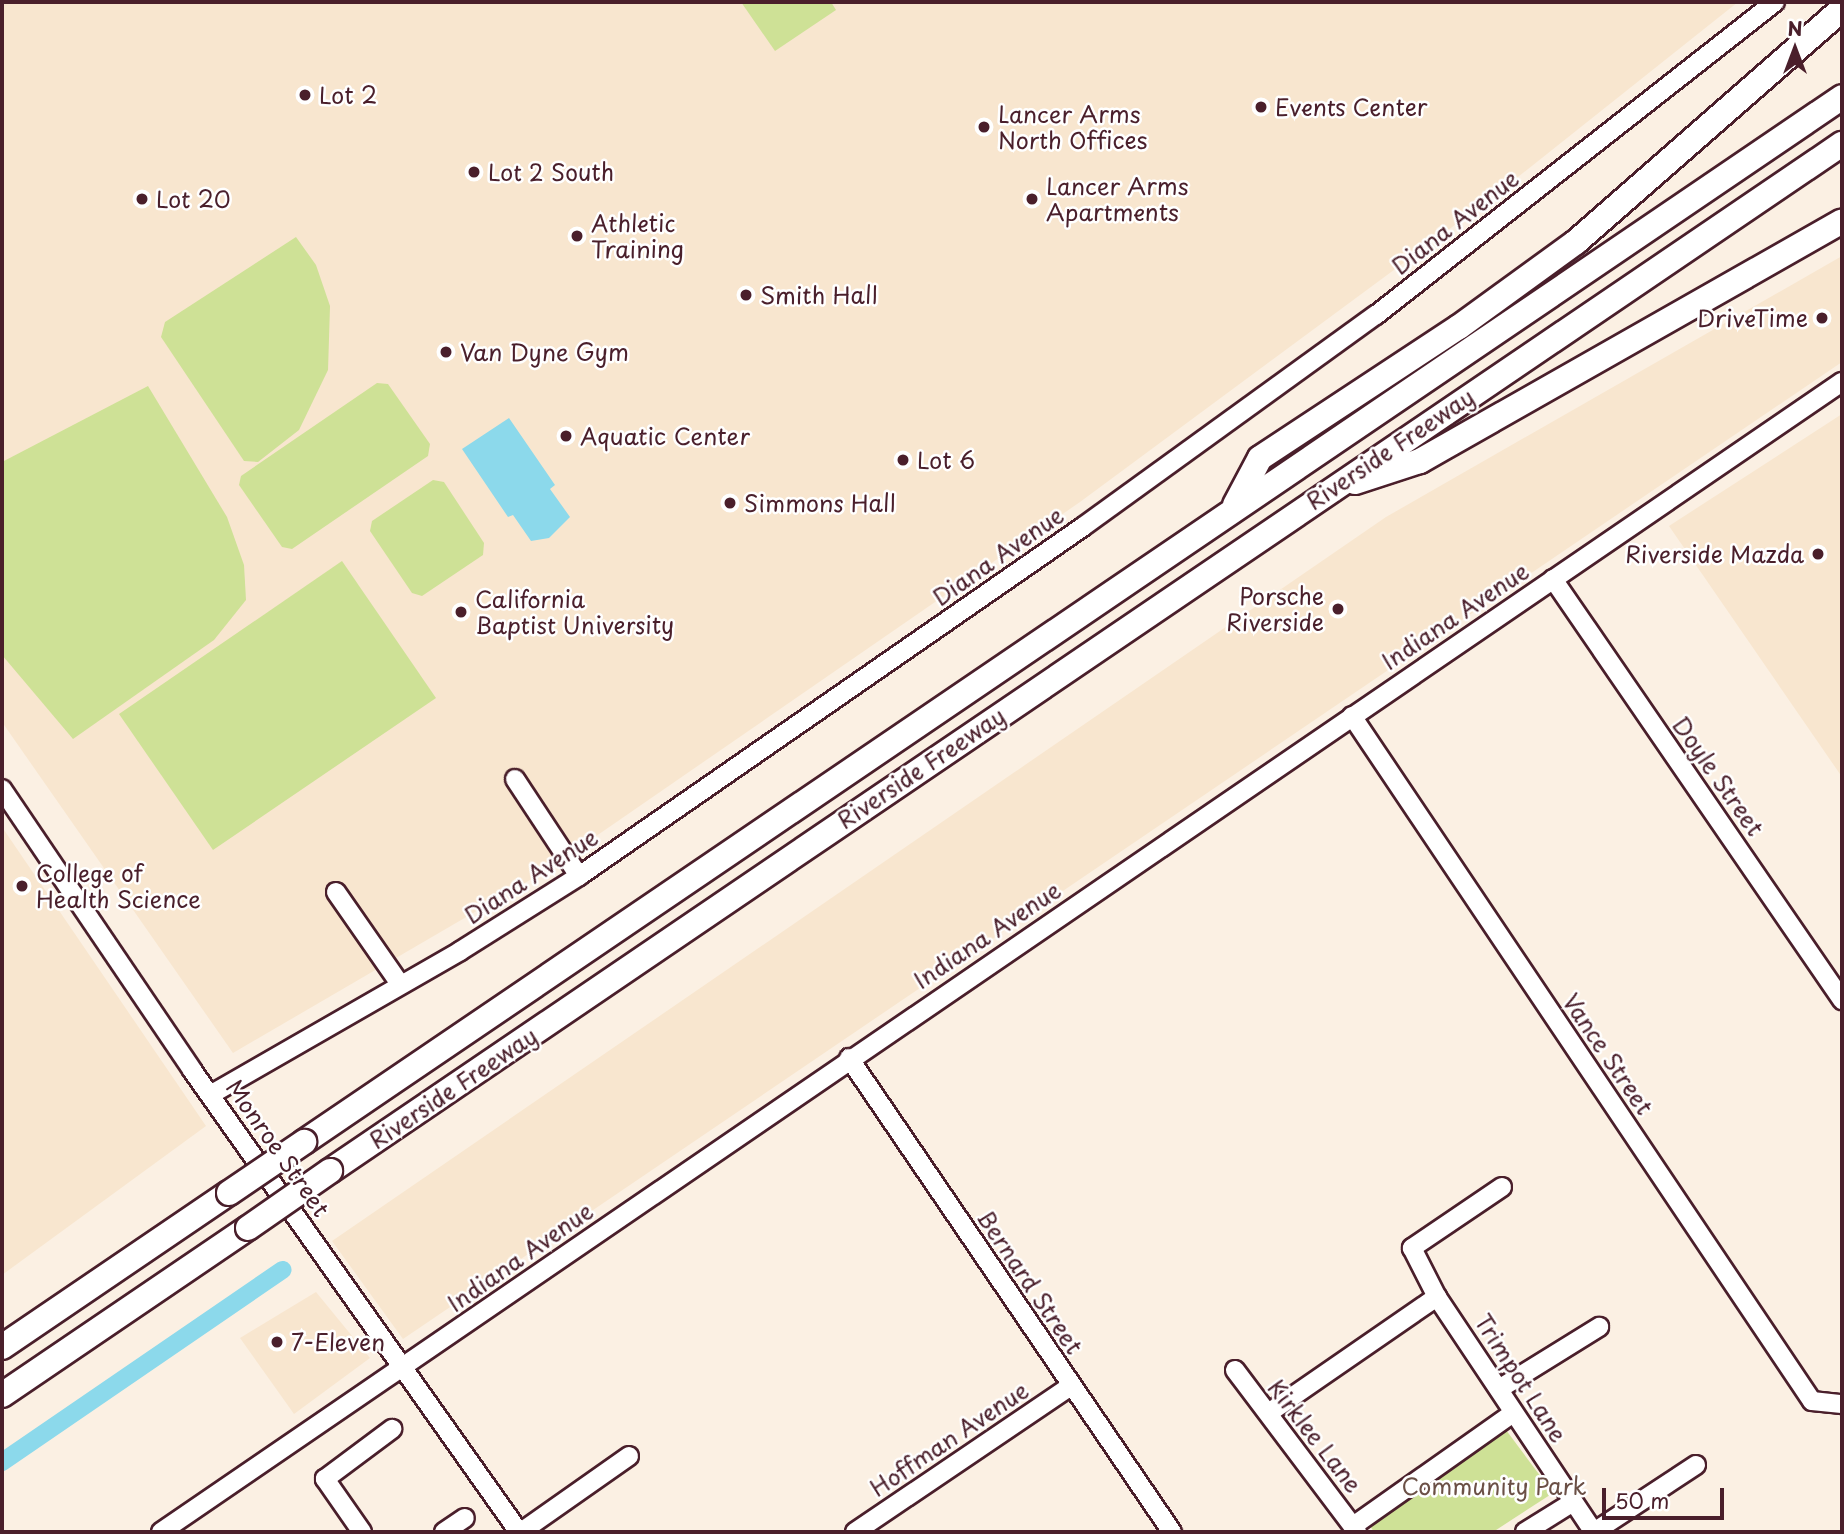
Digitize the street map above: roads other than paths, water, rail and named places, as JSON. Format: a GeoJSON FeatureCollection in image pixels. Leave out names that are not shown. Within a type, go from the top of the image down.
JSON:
{"type":"FeatureCollection","features":[{"type":"Feature","properties":{"kind":"highway"},"geometry":{"type":"LineString","coordinates":[[1232,510],[1260,458],[1459,327],[1576,242],[1842,9]]}},
{"type":"Feature","properties":{"kind":"highway","name":"Riverside Freeway"},"geometry":{"type":"LineString","coordinates":[[2,1347],[1842,97]]}},
{"type":"Feature","properties":{"kind":"highway","name":"Riverside Freeway"},"geometry":{"type":"LineString","coordinates":[[2,1395],[1327,491],[1842,144]]}},
{"type":"Feature","properties":{"kind":"highway"},"geometry":{"type":"LineString","coordinates":[[1327,491],[1420,461],[1842,222]]}},
{"type":"Feature","properties":{"kind":"street","name":"Diana Avenue"},"geometry":{"type":"LineString","coordinates":[[210,1095],[579,876],[1084,526],[1376,315],[1775,2]]}},
{"type":"Feature","properties":{"kind":"street","name":"Indiana Avenue"},"geometry":{"type":"LineString","coordinates":[[162,1532],[849,1058],[1842,382]]}},
{"type":"Feature","properties":{"kind":"street","name":"Doyle Street"},"geometry":{"type":"LineString","coordinates":[[1553,579],[1842,1000]]}},
{"type":"Feature","properties":{"kind":"street","name":"Vance Street"},"geometry":{"type":"LineString","coordinates":[[1352,716],[1812,1401],[1838,1405]]}},
{"type":"Feature","properties":{"kind":"street"},"geometry":{"type":"LineString","coordinates":[[514,779],[579,876]]}},
{"type":"Feature","properties":{"kind":"street","name":"Monroe Street"},"geometry":{"type":"LineString","coordinates":[[2,789],[210,1095],[520,1532]]}},
{"type":"Feature","properties":{"kind":"street"},"geometry":{"type":"LineString","coordinates":[[336,892],[400,984]]}},
{"type":"Feature","properties":{"kind":"street","name":"Bernard Street"},"geometry":{"type":"LineString","coordinates":[[849,1058],[1172,1532]]}},
{"type":"Feature","properties":{"kind":"street","name":"Trimpot Lane"},"geometry":{"type":"LineString","coordinates":[[1502,1187],[1412,1248],[1437,1297],[1594,1532]]}},
{"type":"Feature","properties":{"kind":"street"},"geometry":{"type":"LineString","coordinates":[[1270,1412],[1437,1297]]}},
{"type":"Feature","properties":{"kind":"street"},"geometry":{"type":"LineString","coordinates":[[1499,1389],[1599,1327]]}},
{"type":"Feature","properties":{"kind":"street","name":"Kirklee Lane"},"geometry":{"type":"LineString","coordinates":[[1235,1370],[1256,1403],[1270,1412],[1355,1529]]}},
{"type":"Feature","properties":{"kind":"street","name":"Hoffman Avenue"},"geometry":{"type":"LineString","coordinates":[[855,1532],[1071,1386]]}},
{"type":"Feature","properties":{"kind":"street"},"geometry":{"type":"LineString","coordinates":[[1355,1529],[1513,1413]]}},
{"type":"Feature","properties":{"kind":"street"},"geometry":{"type":"LineString","coordinates":[[362,1532],[325,1479],[392,1429]]}},
{"type":"Feature","properties":{"kind":"street"},"geometry":{"type":"LineString","coordinates":[[520,1532],[629,1456]]}},
{"type":"Feature","properties":{"kind":"street"},"geometry":{"type":"LineString","coordinates":[[1594,1532],[1696,1465]]}},
{"type":"Feature","properties":{"kind":"street"},"geometry":{"type":"LineString","coordinates":[[1525,1532],[1573,1502]]}},
{"type":"Feature","properties":{"kind":"street"},"geometry":{"type":"LineString","coordinates":[[443,1532],[465,1517]]}},
{"type":"Feature","properties":{"kind":"water"},"geometry":{"type":"Polygon","coordinates":[[[509,418],[555,485],[550,489],[570,517],[549,538],[531,541],[513,515],[508,517],[462,449],[509,418]]]}},
{"type":"Feature","properties":{"kind":"waterway"},"geometry":{"type":"LineString","coordinates":[[2,1462],[282,1270]]}},
{"type":"Feature","properties":{"kind":"place","name":"Lot 2"},"geometry":{"type":"Point","coordinates":[305,95]}},
{"type":"Feature","properties":{"kind":"place","name":"Events Center"},"geometry":{"type":"Point","coordinates":[1261,107]}},
{"type":"Feature","properties":{"kind":"place","name":"Lancer Arms North Offices"},"geometry":{"type":"Point","coordinates":[984,127]}},
{"type":"Feature","properties":{"kind":"place","name":"Lot 2 South"},"geometry":{"type":"Point","coordinates":[474,172]}},
{"type":"Feature","properties":{"kind":"place","name":"Lot 20"},"geometry":{"type":"Point","coordinates":[142,199]}},
{"type":"Feature","properties":{"kind":"place","name":"Lancer Arms Apartments"},"geometry":{"type":"Point","coordinates":[1032,199]}},
{"type":"Feature","properties":{"kind":"place","name":"Athletic Training"},"geometry":{"type":"Point","coordinates":[577,236]}},
{"type":"Feature","properties":{"kind":"place","name":"Smith Hall"},"geometry":{"type":"Point","coordinates":[746,295]}},
{"type":"Feature","properties":{"kind":"place","name":"DriveTime"},"geometry":{"type":"Point","coordinates":[1822,318]}},
{"type":"Feature","properties":{"kind":"place","name":"Van Dyne Gym"},"geometry":{"type":"Point","coordinates":[446,352]}},
{"type":"Feature","properties":{"kind":"place","name":"Aquatic Center"},"geometry":{"type":"Point","coordinates":[566,436]}},
{"type":"Feature","properties":{"kind":"place","name":"Lot 6"},"geometry":{"type":"Point","coordinates":[903,460]}},
{"type":"Feature","properties":{"kind":"place","name":"Simmons Hall"},"geometry":{"type":"Point","coordinates":[730,503]}},
{"type":"Feature","properties":{"kind":"place","name":"Riverside Mazda"},"geometry":{"type":"Point","coordinates":[1818,554]}},
{"type":"Feature","properties":{"kind":"place","name":"Porsche Riverside"},"geometry":{"type":"Point","coordinates":[1338,609]}},
{"type":"Feature","properties":{"kind":"place","name":"California Baptist University"},"geometry":{"type":"Point","coordinates":[461,612]}},
{"type":"Feature","properties":{"kind":"place","name":"College of Health Science"},"geometry":{"type":"Point","coordinates":[22,886]}},
{"type":"Feature","properties":{"kind":"place","name":"7-Eleven"},"geometry":{"type":"Point","coordinates":[277,1342]}},
{"type":"Feature","properties":{"kind":"park label","name":"Community Park"},"geometry":{"type":"Point","coordinates":[1494,1486]}}]}
